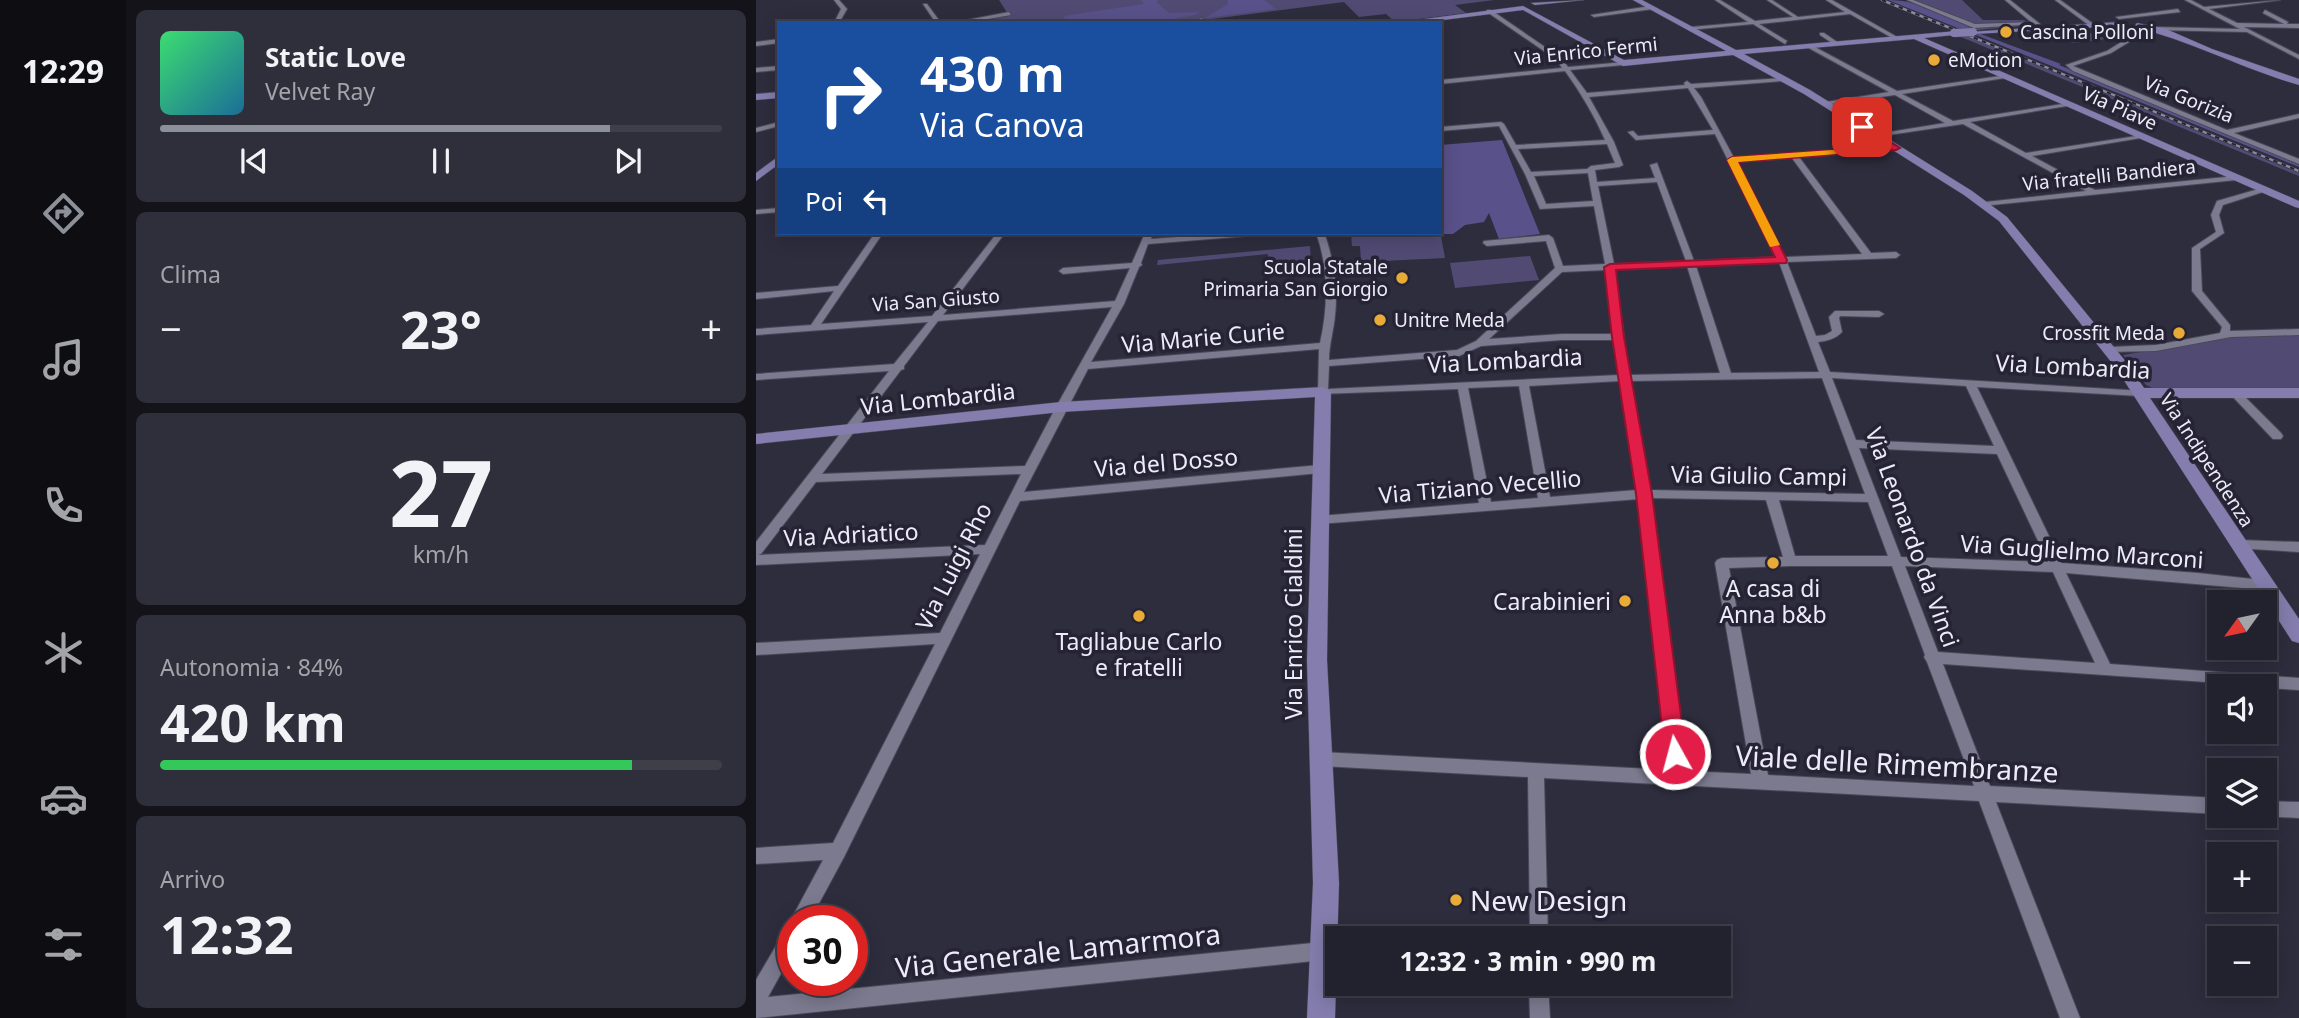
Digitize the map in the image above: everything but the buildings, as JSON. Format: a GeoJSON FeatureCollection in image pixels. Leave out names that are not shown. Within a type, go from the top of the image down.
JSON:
{"type":"FeatureCollection","features":[{"type":"Feature","properties":{"kind":"street"},"geometry":{"type":"LineString","coordinates":[[836,0],[844,9],[837,21]]}},
{"type":"Feature","properties":{"kind":"street"},"geometry":{"type":"LineString","coordinates":[[1413,21],[1522,4],[1580,0]]}},
{"type":"Feature","properties":{"kind":"street","name":"Via Indipendenza"},"geometry":{"type":"LineString","coordinates":[[1636,0],[1826,104],[1985,204],[2008,225],[2110,350],[2299,635]]}},
{"type":"Feature","properties":{"kind":"street"},"geometry":{"type":"LineString","coordinates":[[1717,0],[1786,41]]}},
{"type":"Feature","properties":{"kind":"street"},"geometry":{"type":"LineString","coordinates":[[1769,0],[1796,18]]}},
{"type":"Feature","properties":{"kind":"street"},"geometry":{"type":"LineString","coordinates":[[1828,0],[1896,38]]}},
{"type":"Feature","properties":{"kind":"street"},"geometry":{"type":"LineString","coordinates":[[1909,0],[1977,27],[2095,25],[2155,29],[2172,33],[2209,51],[2299,82]]}},
{"type":"Feature","properties":{"kind":"street"},"geometry":{"type":"LineString","coordinates":[[2007,0],[2038,25]]}},
{"type":"Feature","properties":{"kind":"street"},"geometry":{"type":"LineString","coordinates":[[2057,0],[2095,25]]}},
{"type":"Feature","properties":{"kind":"street"},"geometry":{"type":"LineString","coordinates":[[2187,0],[2299,57]]}},
{"type":"Feature","properties":{"kind":"street"},"geometry":{"type":"LineString","coordinates":[[2146,11],[2278,0]]}},
{"type":"Feature","properties":{"kind":"street"},"geometry":{"type":"LineString","coordinates":[[1522,4],[1623,63]]}},
{"type":"Feature","properties":{"kind":"street"},"geometry":{"type":"LineString","coordinates":[[925,5],[937,21]]}},
{"type":"Feature","properties":{"kind":"street"},"geometry":{"type":"LineString","coordinates":[[1594,15],[1651,8]]}},
{"type":"Feature","properties":{"kind":"street"},"geometry":{"type":"LineString","coordinates":[[1489,11],[1559,59],[1584,93],[1611,142],[1619,165],[1591,168],[1591,171],[1529,174]]}},
{"type":"Feature","properties":{"kind":"street"},"geometry":{"type":"LineString","coordinates":[[2129,27],[2168,11],[2178,12]]}},
{"type":"Feature","properties":{"kind":"street"},"geometry":{"type":"LineString","coordinates":[[2265,12],[2291,26]]}},
{"type":"Feature","properties":{"kind":"street"},"geometry":{"type":"LineString","coordinates":[[1690,30],[1848,13]]}},
{"type":"Feature","properties":{"kind":"street"},"geometry":{"type":"LineString","coordinates":[[965,21],[1009,14]]}},
{"type":"Feature","properties":{"kind":"street"},"geometry":{"type":"LineString","coordinates":[[1737,24],[1747,29]]}},
{"type":"Feature","properties":{"kind":"street"},"geometry":{"type":"LineString","coordinates":[[1868,40],[1927,40],[1954,33],[2038,25]]}},
{"type":"Feature","properties":{"kind":"street"},"geometry":{"type":"LineString","coordinates":[[2235,25],[2299,28]]}},
{"type":"Feature","properties":{"kind":"street"},"geometry":{"type":"LineString","coordinates":[[2129,27],[2172,33],[2246,31]]}},
{"type":"Feature","properties":{"kind":"street","name":"Via Gorizia"},"geometry":{"type":"LineString","coordinates":[[2129,27],[2109,52],[2069,65],[2094,78],[2299,162]]}},
{"type":"Feature","properties":{"kind":"street"},"geometry":{"type":"LineString","coordinates":[[1822,34],[1837,44]]}},
{"type":"Feature","properties":{"kind":"street"},"geometry":{"type":"LineString","coordinates":[[1868,40],[1927,40]]}},
{"type":"Feature","properties":{"kind":"street","name":"Via Enrico Fermi"},"geometry":{"type":"LineString","coordinates":[[1442,82],[1868,40]]}},
{"type":"Feature","properties":{"kind":"street","name":"Via Piave"},"geometry":{"type":"LineString","coordinates":[[1927,40],[2299,205]]}},
{"type":"Feature","properties":{"kind":"street"},"geometry":{"type":"LineString","coordinates":[[756,44],[777,41]]}},
{"type":"Feature","properties":{"kind":"street"},"geometry":{"type":"LineString","coordinates":[[1809,46],[1951,123]]}},
{"type":"Feature","properties":{"kind":"street"},"geometry":{"type":"LineString","coordinates":[[756,70],[777,68]]}},
{"type":"Feature","properties":{"kind":"street"},"geometry":{"type":"LineString","coordinates":[[1826,104],[2005,76]]}},
{"type":"Feature","properties":{"kind":"street"},"geometry":{"type":"LineString","coordinates":[[1584,93],[1779,77]]}},
{"type":"Feature","properties":{"kind":"street","name":"Via Leonardo da Vinci"},"geometry":{"type":"LineString","coordinates":[[1689,84],[1732,160],[1782,260],[2070,1018]]}},
{"type":"Feature","properties":{"kind":"street"},"geometry":{"type":"LineString","coordinates":[[756,97],[777,95]]}},
{"type":"Feature","properties":{"kind":"street"},"geometry":{"type":"LineString","coordinates":[[1877,136],[2067,104]]}},
{"type":"Feature","properties":{"kind":"street"},"geometry":{"type":"LineString","coordinates":[[2228,132],[2299,116]]}},
{"type":"Feature","properties":{"kind":"street"},"geometry":{"type":"LineString","coordinates":[[1963,121],[2093,192]]}},
{"type":"Feature","properties":{"kind":"street"},"geometry":{"type":"LineString","coordinates":[[1442,129],[1501,124],[1529,174],[1543,207],[1598,202]]}},
{"type":"Feature","properties":{"kind":"street"},"geometry":{"type":"LineString","coordinates":[[756,130],[777,125]]}},
{"type":"Feature","properties":{"kind":"street"},"geometry":{"type":"LineString","coordinates":[[1630,132],[1636,138],[1717,132]]}},
{"type":"Feature","properties":{"kind":"street"},"geometry":{"type":"LineString","coordinates":[[2024,155],[2141,136]]}},
{"type":"Feature","properties":{"kind":"street"},"geometry":{"type":"LineString","coordinates":[[1514,147],[1611,142]]}},
{"type":"Feature","properties":{"kind":"street"},"geometry":{"type":"LineString","coordinates":[[1732,160],[1896,148]]}},
{"type":"Feature","properties":{"kind":"street"},"geometry":{"type":"LineString","coordinates":[[1794,155],[1868,256]]}},
{"type":"Feature","properties":{"kind":"street"},"geometry":{"type":"LineString","coordinates":[[756,178],[777,161]]}},
{"type":"Feature","properties":{"kind":"street"},"geometry":{"type":"LineString","coordinates":[[1654,165],[1691,264],[1726,375]]}},
{"type":"Feature","properties":{"kind":"street"},"geometry":{"type":"LineString","coordinates":[[1591,171],[1610,267],[1618,337],[1644,494],[1679,778]]}},
{"type":"Feature","properties":{"kind":"street","name":"Via fratelli Bandiera"},"geometry":{"type":"LineString","coordinates":[[1985,204],[2236,177]]}},
{"type":"Feature","properties":{"kind":"street"},"geometry":{"type":"LineString","coordinates":[[1594,184],[1660,180]]}},
{"type":"Feature","properties":{"kind":"street"},"geometry":{"type":"LineString","coordinates":[[2224,335],[2227,327],[2195,287],[2196,248],[2220,233],[2215,215],[2220,203],[2265,190]]}},
{"type":"Feature","properties":{"kind":"street"},"geometry":{"type":"LineString","coordinates":[[756,212],[777,210]]}},
{"type":"Feature","properties":{"kind":"street"},"geometry":{"type":"LineString","coordinates":[[814,327],[878,235]]}},
{"type":"Feature","properties":{"kind":"street"},"geometry":{"type":"LineString","coordinates":[[756,551],[999,235]]}},
{"type":"Feature","properties":{"kind":"street"},"geometry":{"type":"LineString","coordinates":[[1148,237],[1204,235]]}},
{"type":"Feature","properties":{"kind":"street","name":"Via Enrico Cialdini"},"geometry":{"type":"LineString","coordinates":[[1321,1018],[1326,883],[1317,660],[1324,346],[1331,314],[1327,251],[1322,235]]}},
{"type":"Feature","properties":{"kind":"street","name":"Via Luigi Rho"},"geometry":{"type":"LineString","coordinates":[[808,905],[1061,407],[1119,304],[1148,237]]}},
{"type":"Feature","properties":{"kind":"street"},"geometry":{"type":"LineString","coordinates":[[1487,243],[1549,238],[1560,269]]}},
{"type":"Feature","properties":{"kind":"street"},"geometry":{"type":"LineString","coordinates":[[1324,363],[1460,353],[1479,343],[1560,269],[1896,254]]}},
{"type":"Feature","properties":{"kind":"street"},"geometry":{"type":"LineString","coordinates":[[1063,271],[1138,265]]}},
{"type":"Feature","properties":{"kind":"street"},"geometry":{"type":"LineString","coordinates":[[756,296],[841,288]]}},
{"type":"Feature","properties":{"kind":"street","name":"Via San Giusto"},"geometry":{"type":"LineString","coordinates":[[756,332],[1119,304]]}},
{"type":"Feature","properties":{"kind":"street"},"geometry":{"type":"LineString","coordinates":[[1813,339],[1828,338],[1837,332],[1834,317],[1838,313],[1879,314]]}},
{"type":"Feature","properties":{"kind":"street"},"geometry":{"type":"LineString","coordinates":[[2110,350],[2156,348],[2224,335],[2299,332]]}},
{"type":"Feature","properties":{"kind":"street"},"geometry":{"type":"LineString","coordinates":[[1479,343],[1562,337],[1618,337]]}},
{"type":"Feature","properties":{"kind":"street","name":"Via Marie Curie"},"geometry":{"type":"LineString","coordinates":[[1085,366],[1324,346]]}},
{"type":"Feature","properties":{"kind":"street"},"geometry":{"type":"LineString","coordinates":[[756,377],[900,367]]}},
{"type":"Feature","properties":{"kind":"street","name":"Via Lombardia"},"geometry":{"type":"LineString","coordinates":[[756,439],[1061,407],[1625,378],[1826,375],[2140,393],[2299,393]]}},
{"type":"Feature","properties":{"kind":"street"},"geometry":{"type":"LineString","coordinates":[[1523,382],[1545,502]]}},
{"type":"Feature","properties":{"kind":"street"},"geometry":{"type":"LineString","coordinates":[[1970,384],[2106,670]]}},
{"type":"Feature","properties":{"kind":"street"},"geometry":{"type":"LineString","coordinates":[[1462,385],[1486,507]]}},
{"type":"Feature","properties":{"kind":"street"},"geometry":{"type":"LineString","coordinates":[[2235,393],[2277,436]]}},
{"type":"Feature","properties":{"kind":"street"},"geometry":{"type":"LineString","coordinates":[[1853,444],[2001,450]]}},
{"type":"Feature","properties":{"kind":"street","name":"Via del Dosso"},"geometry":{"type":"LineString","coordinates":[[1016,497],[1320,469]]}},
{"type":"Feature","properties":{"kind":"street"},"geometry":{"type":"LineString","coordinates":[[812,478],[1029,470]]}},
{"type":"Feature","properties":{"kind":"street","name":"Via Giulio Campi"},"geometry":{"type":"LineString","coordinates":[[1644,494],[1874,498]]}},
{"type":"Feature","properties":{"kind":"street","name":"Via Tiziano Vecellio"},"geometry":{"type":"LineString","coordinates":[[1319,520],[1644,494]]}},
{"type":"Feature","properties":{"kind":"street"},"geometry":{"type":"LineString","coordinates":[[1771,495],[1790,561]]}},
{"type":"Feature","properties":{"kind":"street"},"geometry":{"type":"LineString","coordinates":[[2240,545],[2299,547]]}},
{"type":"Feature","properties":{"kind":"street","name":"Via Adriatico"},"geometry":{"type":"LineString","coordinates":[[756,560],[990,548]]}},
{"type":"Feature","properties":{"kind":"street","name":"Via Guglielmo Marconi"},"geometry":{"type":"LineString","coordinates":[[1761,783],[1722,563],[1896,560],[2266,585]]}},
{"type":"Feature","properties":{"kind":"street"},"geometry":{"type":"LineString","coordinates":[[756,649],[944,638]]}},
{"type":"Feature","properties":{"kind":"street"},"geometry":{"type":"LineString","coordinates":[[1931,657],[2299,684]]}},
{"type":"Feature","properties":{"kind":"street","name":"Viale delle Rimembranze"},"geometry":{"type":"LineString","coordinates":[[1321,759],[2207,805]]}},
{"type":"Feature","properties":{"kind":"street"},"geometry":{"type":"LineString","coordinates":[[1536,770],[1539,926]]}},
{"type":"Feature","properties":{"kind":"street"},"geometry":{"type":"LineString","coordinates":[[2277,809],[2299,810]]}},
{"type":"Feature","properties":{"kind":"street"},"geometry":{"type":"LineString","coordinates":[[756,856],[838,851]]}},
{"type":"Feature","properties":{"kind":"street","name":"Via Generale Lamarmora"},"geometry":{"type":"LineString","coordinates":[[756,1008],[1323,951]]}},
{"type":"Feature","properties":{"kind":"street"},"geometry":{"type":"LineString","coordinates":[[756,999],[777,962]]}},
{"type":"Feature","properties":{"kind":"street"},"geometry":{"type":"LineString","coordinates":[[1539,996],[1540,1018]]}},
{"type":"Feature","properties":{"kind":"shaded area"},"geometry":{"type":"Polygon","coordinates":[[[999,0],[1494,0],[1455,5],[1466,13],[1403,21],[1394,21],[1386,14],[1359,17],[1344,2],[1197,21],[968,21],[1008,14],[999,0]]]}},
{"type":"Feature","properties":{"kind":"shaded area"},"geometry":{"type":"Polygon","coordinates":[[[1141,0],[1158,0],[1156,2],[1169,13],[1199,12],[1161,21],[1067,21],[1063,16],[1144,4],[1141,0]]]}},
{"type":"Feature","properties":{"kind":"shaded area"},"geometry":{"type":"Polygon","coordinates":[[[1227,0],[1264,0],[1276,9],[1205,18],[1228,4],[1227,0]]]}},
{"type":"Feature","properties":{"kind":"shaded area"},"geometry":{"type":"Polygon","coordinates":[[[1888,0],[1913,3],[1988,29],[1965,31],[1888,0]]]}},
{"type":"Feature","properties":{"kind":"shaded area"},"geometry":{"type":"Polygon","coordinates":[[[1908,0],[1962,0],[1983,20],[2024,20],[2032,25],[1988,29],[1975,27],[1908,0]]]}},
{"type":"Feature","properties":{"kind":"shaded area"},"geometry":{"type":"Polygon","coordinates":[[[2042,27],[2075,27],[2106,39],[2073,43],[2042,27]]]}},
{"type":"Feature","properties":{"kind":"shaded area"},"geometry":{"type":"Polygon","coordinates":[[[1971,33],[1978,33],[2061,64],[2059,65],[2279,155],[2299,164],[2299,167],[1971,33]]]}},
{"type":"Feature","properties":{"kind":"shaded area"},"geometry":{"type":"Polygon","coordinates":[[[1961,34],[2299,173],[2299,176],[1956,35],[1961,34]]]}},
{"type":"Feature","properties":{"kind":"shaded area"},"geometry":{"type":"Polygon","coordinates":[[[1502,140],[1540,234],[1499,239],[1489,213],[1484,222],[1465,225],[1453,234],[1442,234],[1442,145],[1502,140]]]}},
{"type":"Feature","properties":{"kind":"shaded area"},"geometry":{"type":"Polygon","coordinates":[[[1351,235],[1441,235],[1445,258],[1361,262],[1360,246],[1352,246],[1351,235]]]}},
{"type":"Feature","properties":{"kind":"shaded area"},"geometry":{"type":"Polygon","coordinates":[[[1310,246],[1311,263],[1267,267],[1268,254],[1157,265],[1158,260],[1310,246]]]}},
{"type":"Feature","properties":{"kind":"shaded area"},"geometry":{"type":"Polygon","coordinates":[[[1530,256],[1539,280],[1455,288],[1450,263],[1530,256]]]}},
{"type":"Feature","properties":{"kind":"shaded area"},"geometry":{"type":"Polygon","coordinates":[[[2299,334],[2299,389],[2155,389],[2146,385],[2123,355],[2242,335],[2299,334]]]}},
{"type":"Feature","properties":{"kind":"railway"},"geometry":{"type":"LineString","coordinates":[[1882,0],[2299,171]]}},
{"type":"Feature","properties":{"kind":"slow traffic"},"geometry":{"type":"LineString","coordinates":[[1774,245],[1732,160],[1833,152]]}},
{"type":"Feature","properties":{"kind":"place","name":"Cascina Polloni"},"geometry":{"type":"Point","coordinates":[2006,32]}},
{"type":"Feature","properties":{"kind":"place","name":"eMotion"},"geometry":{"type":"Point","coordinates":[1934,60]}},
{"type":"Feature","properties":{"kind":"place","name":"Scuola Statale Primaria San Giorgio"},"geometry":{"type":"Point","coordinates":[1402,278]}},
{"type":"Feature","properties":{"kind":"place","name":"Unitre Meda"},"geometry":{"type":"Point","coordinates":[1380,320]}},
{"type":"Feature","properties":{"kind":"place","name":"Crossfit Meda"},"geometry":{"type":"Point","coordinates":[2179,333]}},
{"type":"Feature","properties":{"kind":"place","name":"A casa di Anna b&b"},"geometry":{"type":"Point","coordinates":[1773,563]}},
{"type":"Feature","properties":{"kind":"place","name":"Carabinieri"},"geometry":{"type":"Point","coordinates":[1625,601]}},
{"type":"Feature","properties":{"kind":"place","name":"Tagliabue Carlo e fratelli"},"geometry":{"type":"Point","coordinates":[1139,616]}},
{"type":"Feature","properties":{"kind":"place","name":"New Design"},"geometry":{"type":"Point","coordinates":[1456,900]}},
{"type":"Feature","properties":{"kind":"route"},"geometry":{"type":"LineString","coordinates":[[1675,754],[1644,494],[1618,337],[1610,267],[1782,260],[1732,160],[1896,148],[1862,127]]}}]}
